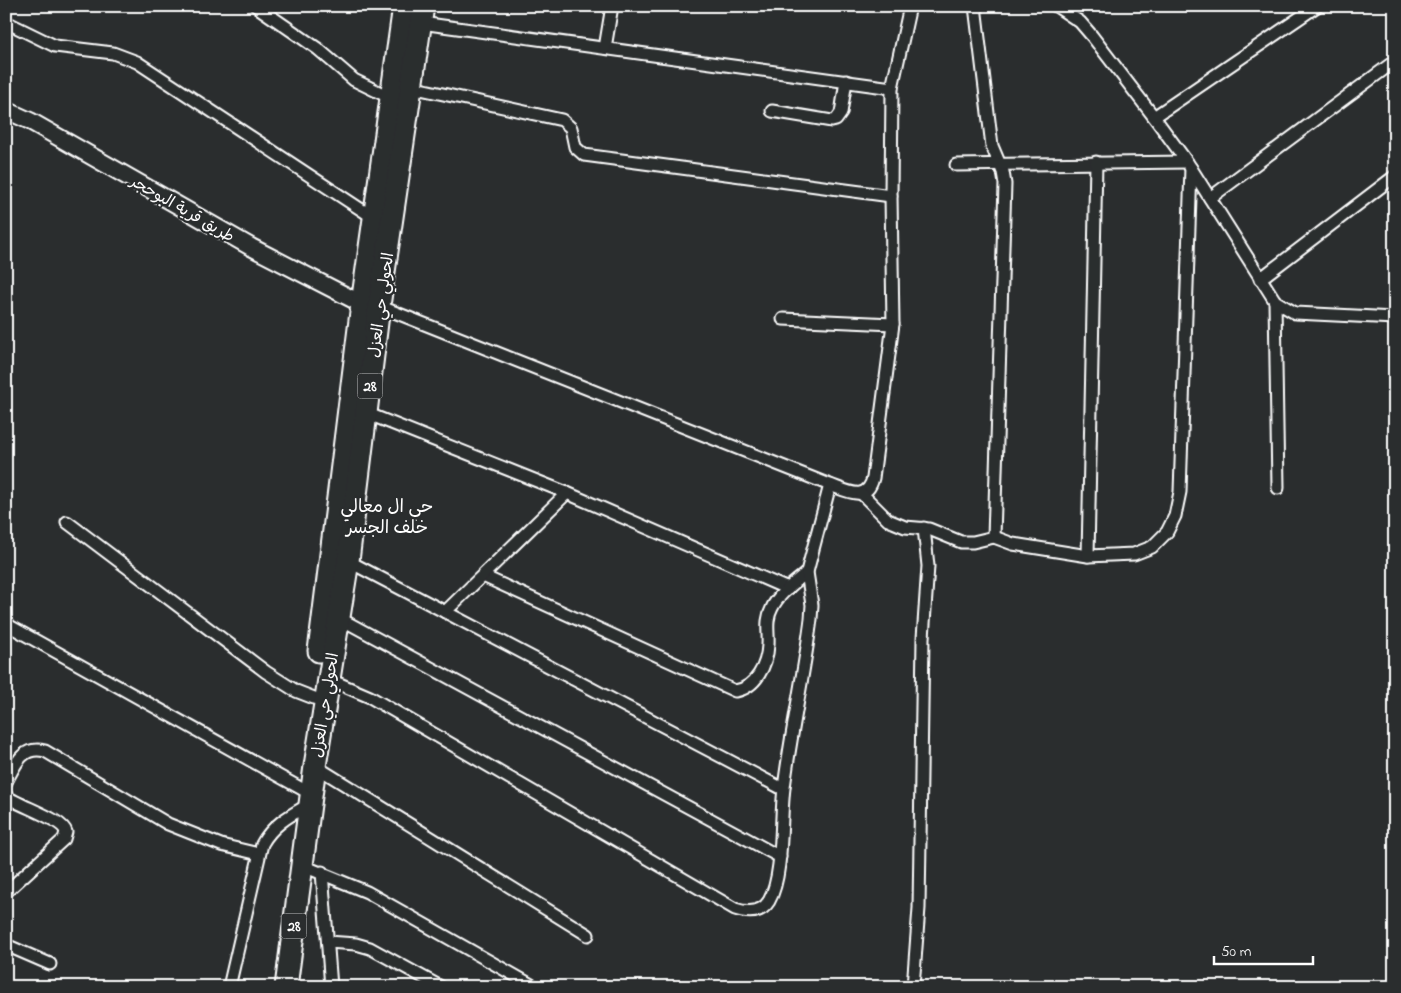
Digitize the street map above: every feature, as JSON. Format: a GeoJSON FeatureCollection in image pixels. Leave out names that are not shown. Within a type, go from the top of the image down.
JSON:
{"type":"FeatureCollection","features":[{"type":"Feature","properties":{"kind":"highway","name":"الحولي حي العزل"},"geometry":{"type":"LineString","coordinates":[[315,766],[348,561],[366,413],[374,218],[404,6]]}},
{"type":"Feature","properties":{"kind":"highway","name":"الحولي حي العزل"},"geometry":{"type":"LineString","coordinates":[[315,766],[311,747],[314,698],[370,305],[411,87],[422,15]]}},
{"type":"Feature","properties":{"kind":"highway","name":"28"},"geometry":{"type":"LineString","coordinates":[[286,987],[315,766]]}},
{"type":"Feature","properties":{"kind":"street"},"geometry":{"type":"LineString","coordinates":[[256,6],[318,49],[354,80],[390,98]]}},
{"type":"Feature","properties":{"kind":"street"},"geometry":{"type":"LineString","coordinates":[[605,48],[612,6]]}},
{"type":"Feature","properties":{"kind":"street"},"geometry":{"type":"LineString","coordinates":[[370,305],[830,485],[856,494],[862,494],[868,490],[873,478],[893,324],[892,88],[910,6]]}},
{"type":"Feature","properties":{"kind":"street"},"geometry":{"type":"LineString","coordinates":[[975,6],[992,146],[1004,176],[1005,194],[994,537]]}},
{"type":"Feature","properties":{"kind":"street"},"geometry":{"type":"LineString","coordinates":[[1056,6],[1080,22],[1154,117],[1189,165],[1275,301],[1295,313],[1395,318]]}},
{"type":"Feature","properties":{"kind":"street"},"geometry":{"type":"LineString","coordinates":[[1154,117],[1317,6]]}},
{"type":"Feature","properties":{"kind":"street"},"geometry":{"type":"LineString","coordinates":[[422,15],[605,48],[892,88]]}},
{"type":"Feature","properties":{"kind":"street"},"geometry":{"type":"LineString","coordinates":[[6,22],[55,46],[113,53],[137,62],[374,218]]}},
{"type":"Feature","properties":{"kind":"street"},"geometry":{"type":"LineString","coordinates":[[1210,198],[1395,61]]}},
{"type":"Feature","properties":{"kind":"street"},"geometry":{"type":"LineString","coordinates":[[772,111],[832,121],[836,120],[841,113],[846,81]]}},
{"type":"Feature","properties":{"kind":"street"},"geometry":{"type":"LineString","coordinates":[[411,87],[562,120],[571,128],[574,147],[584,155],[891,196]]}},
{"type":"Feature","properties":{"kind":"street","name":"طريق قرية البوحجر"},"geometry":{"type":"LineString","coordinates":[[6,110],[30,121],[251,247],[370,305]]}},
{"type":"Feature","properties":{"kind":"street"},"geometry":{"type":"LineString","coordinates":[[1088,556],[1096,162]]}},
{"type":"Feature","properties":{"kind":"street"},"geometry":{"type":"LineString","coordinates":[[956,165],[1000,166],[1096,162],[1189,165]]}},
{"type":"Feature","properties":{"kind":"street"},"geometry":{"type":"LineString","coordinates":[[862,494],[888,520],[905,527],[924,528],[967,542],[994,537],[1013,544],[1088,556],[1134,554],[1152,547],[1166,532],[1178,504],[1180,492],[1189,165]]}},
{"type":"Feature","properties":{"kind":"street"},"geometry":{"type":"LineString","coordinates":[[1260,279],[1395,176]]}},
{"type":"Feature","properties":{"kind":"street"},"geometry":{"type":"LineString","coordinates":[[1275,301],[1278,488]]}},
{"type":"Feature","properties":{"kind":"street"},"geometry":{"type":"LineString","coordinates":[[783,319],[893,324]]}},
{"type":"Feature","properties":{"kind":"street"},"geometry":{"type":"LineString","coordinates":[[366,413],[566,493],[788,589]]}},
{"type":"Feature","properties":{"kind":"street"},"geometry":{"type":"LineString","coordinates":[[328,679],[370,697],[735,909],[747,913],[759,910],[769,902],[780,857],[783,789],[811,618],[812,605],[807,572],[830,485]]}},
{"type":"Feature","properties":{"kind":"street"},"geometry":{"type":"LineString","coordinates":[[446,612],[566,493]]}},
{"type":"Feature","properties":{"kind":"street"},"geometry":{"type":"LineString","coordinates":[[67,522],[266,672],[296,691],[314,698]]}},
{"type":"Feature","properties":{"kind":"street"},"geometry":{"type":"LineString","coordinates":[[913,987],[919,908],[923,638],[928,566],[924,528]]}},
{"type":"Feature","properties":{"kind":"street"},"geometry":{"type":"LineString","coordinates":[[348,561],[783,789]]}},
{"type":"Feature","properties":{"kind":"street"},"geometry":{"type":"LineString","coordinates":[[483,576],[735,691],[744,690],[751,685],[763,667],[768,648],[767,629],[769,614],[776,601],[807,572]]}},
{"type":"Feature","properties":{"kind":"street"},"geometry":{"type":"LineString","coordinates":[[339,618],[780,857]]}},
{"type":"Feature","properties":{"kind":"street"},"geometry":{"type":"LineString","coordinates":[[6,624],[311,799],[273,828],[259,854],[229,987]]}},
{"type":"Feature","properties":{"kind":"street"},"geometry":{"type":"LineString","coordinates":[[6,782],[17,760],[25,753],[34,749],[45,751],[168,824],[212,842],[259,854]]}},
{"type":"Feature","properties":{"kind":"street"},"geometry":{"type":"LineString","coordinates":[[315,766],[588,935]]}},
{"type":"Feature","properties":{"kind":"street"},"geometry":{"type":"LineString","coordinates":[[6,796],[19,805],[60,822],[66,832],[64,839],[6,892]]}},
{"type":"Feature","properties":{"kind":"street"},"geometry":{"type":"LineString","coordinates":[[301,865],[322,872],[366,892],[535,987]]}},
{"type":"Feature","properties":{"kind":"street"},"geometry":{"type":"LineString","coordinates":[[322,872],[331,987]]}},
{"type":"Feature","properties":{"kind":"street"},"geometry":{"type":"LineString","coordinates":[[328,942],[356,944],[370,948],[442,987]]}},
{"type":"Feature","properties":{"kind":"street"},"geometry":{"type":"LineString","coordinates":[[6,945],[50,964]]}},
{"type":"Feature","properties":{"kind":"district","name":"حي ال معالي خلف الجسر"},"geometry":{"type":"Point","coordinates":[387,516]}}]}
